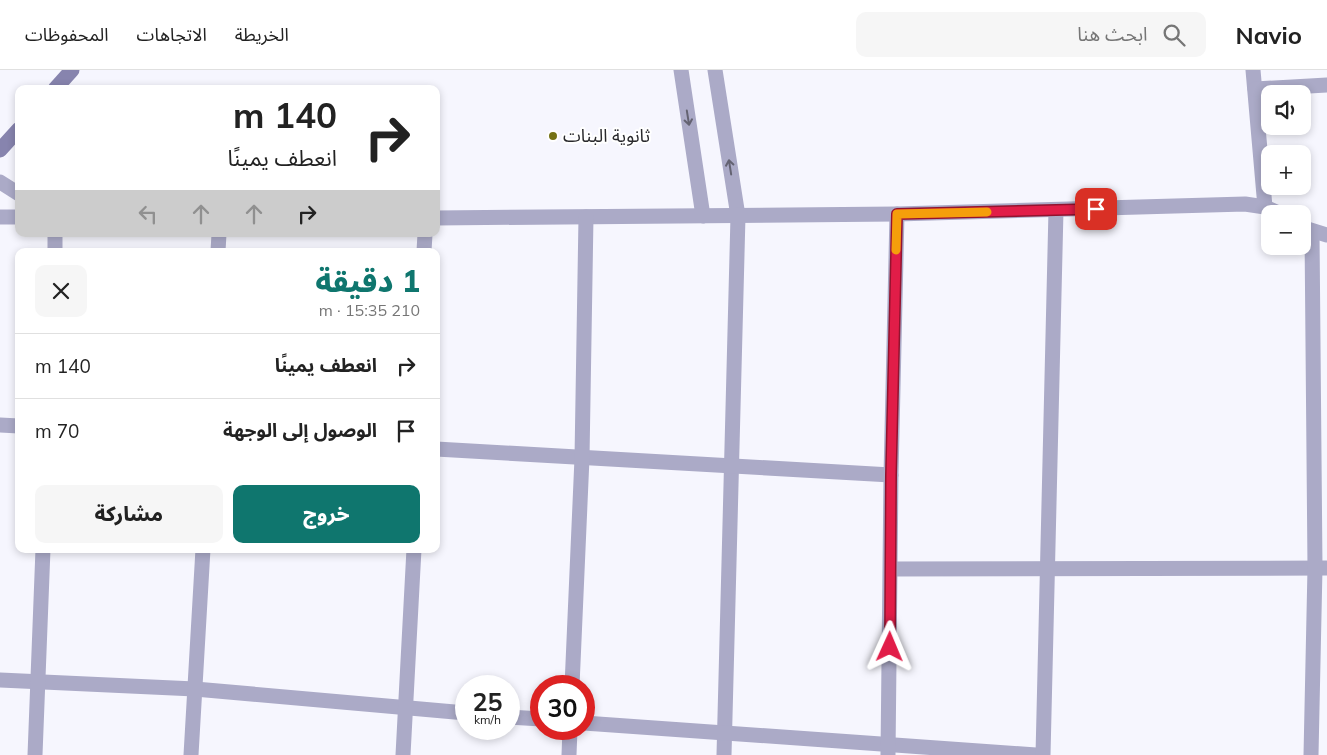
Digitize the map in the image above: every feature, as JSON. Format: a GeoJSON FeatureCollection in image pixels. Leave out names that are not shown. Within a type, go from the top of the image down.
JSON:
{"type":"FeatureCollection","features":[{"type":"Feature","properties":{"kind":"street"},"geometry":{"type":"LineString","coordinates":[[59,85],[72,70]]}},
{"type":"Feature","properties":{"kind":"street"},"geometry":{"type":"LineString","coordinates":[[681,70],[703,216]]}},
{"type":"Feature","properties":{"kind":"street"},"geometry":{"type":"LineString","coordinates":[[715,70],[738,216],[724,755]]}},
{"type":"Feature","properties":{"kind":"street"},"geometry":{"type":"LineString","coordinates":[[1253,70],[1265,205]]}},
{"type":"Feature","properties":{"kind":"street"},"geometry":{"type":"LineString","coordinates":[[1255,89],[1327,85]]}},
{"type":"Feature","properties":{"kind":"street"},"geometry":{"type":"LineString","coordinates":[[0,150],[15,133]]}},
{"type":"Feature","properties":{"kind":"street"},"geometry":{"type":"LineString","coordinates":[[0,182],[15,191]]}},
{"type":"Feature","properties":{"kind":"street"},"geometry":{"type":"LineString","coordinates":[[440,218],[897,214],[1245,204],[1261,206]]}},
{"type":"Feature","properties":{"kind":"street"},"geometry":{"type":"LineString","coordinates":[[1043,755],[1056,210]]}},
{"type":"Feature","properties":{"kind":"street"},"geometry":{"type":"LineString","coordinates":[[889,750],[891,475],[897,214]]}},
{"type":"Feature","properties":{"kind":"street"},"geometry":{"type":"LineString","coordinates":[[0,217],[15,217]]}},
{"type":"Feature","properties":{"kind":"street"},"geometry":{"type":"LineString","coordinates":[[572,675],[582,458],[586,217]]}},
{"type":"Feature","properties":{"kind":"street"},"geometry":{"type":"LineString","coordinates":[[1311,231],[1327,235]]}},
{"type":"Feature","properties":{"kind":"street"},"geometry":{"type":"LineString","coordinates":[[1308,255],[1321,568],[1311,755]]}},
{"type":"Feature","properties":{"kind":"street"},"geometry":{"type":"LineString","coordinates":[[0,425],[15,426]]}},
{"type":"Feature","properties":{"kind":"street"},"geometry":{"type":"LineString","coordinates":[[440,449],[891,475]]}},
{"type":"Feature","properties":{"kind":"street"},"geometry":{"type":"LineString","coordinates":[[35,755],[43,553]]}},
{"type":"Feature","properties":{"kind":"street"},"geometry":{"type":"LineString","coordinates":[[191,755],[203,553]]}},
{"type":"Feature","properties":{"kind":"street"},"geometry":{"type":"LineString","coordinates":[[402,755],[414,553]]}},
{"type":"Feature","properties":{"kind":"street"},"geometry":{"type":"LineString","coordinates":[[891,569],[1321,568]]}},
{"type":"Feature","properties":{"kind":"street"},"geometry":{"type":"LineString","coordinates":[[0,680],[195,688],[455,712]]}},
{"type":"Feature","properties":{"kind":"street"},"geometry":{"type":"LineString","coordinates":[[595,724],[889,750],[1036,755]]}},
{"type":"Feature","properties":{"kind":"street"},"geometry":{"type":"LineString","coordinates":[[569,755],[570,740]]}},
{"type":"Feature","properties":{"kind":"slow traffic"},"geometry":{"type":"LineString","coordinates":[[896,250],[897,214],[987,212]]}},
{"type":"Feature","properties":{"kind":"place","name":"ثانوية البنات"},"geometry":{"type":"Point","coordinates":[553,136]}},
{"type":"Feature","properties":{"kind":"route"},"geometry":{"type":"LineString","coordinates":[[890,647],[891,475],[897,214],[1096,209]]}}]}
